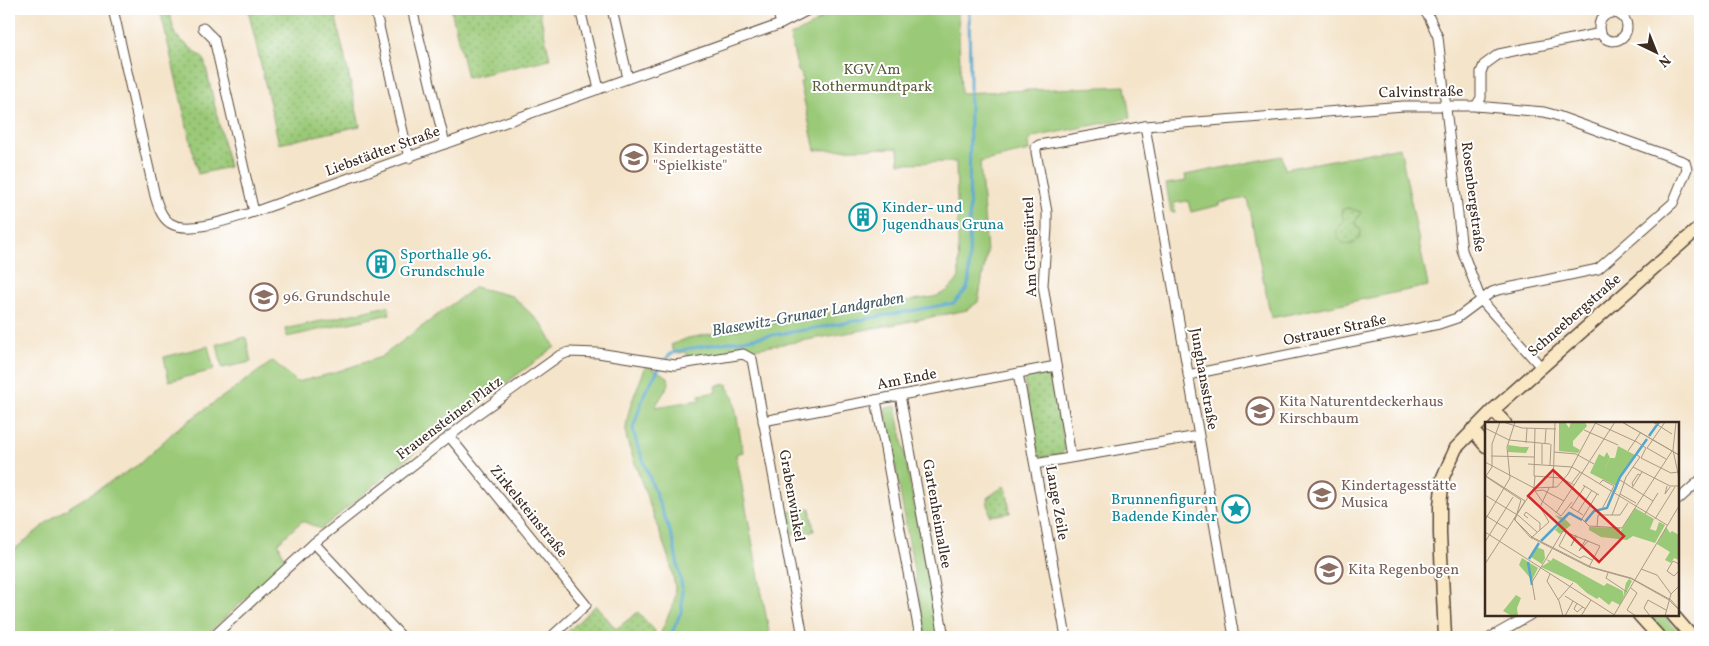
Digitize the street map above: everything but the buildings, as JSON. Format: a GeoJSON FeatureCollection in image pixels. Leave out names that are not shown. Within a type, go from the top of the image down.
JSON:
{"type":"FeatureCollection","features":[{"type":"Feature","properties":{"kind":"street","name":"Liebstädter Straße"},"geometry":{"type":"LineString","coordinates":[[113,9],[154,194],[162,214],[171,223],[183,227],[203,226],[254,212],[781,24],[810,9]]}},
{"type":"Feature","properties":{"kind":"street"},"geometry":{"type":"LineString","coordinates":[[375,9],[409,158]]}},
{"type":"Feature","properties":{"kind":"street"},"geometry":{"type":"LineString","coordinates":[[412,9],[445,144]]}},
{"type":"Feature","properties":{"kind":"street"},"geometry":{"type":"LineString","coordinates":[[580,9],[599,89]]}},
{"type":"Feature","properties":{"kind":"street"},"geometry":{"type":"LineString","coordinates":[[612,9],[628,78]]}},
{"type":"Feature","properties":{"kind":"street"},"geometry":{"type":"LineString","coordinates":[[777,9],[781,24]]}},
{"type":"Feature","properties":{"kind":"street","name":"Rosenbergstraße"},"geometry":{"type":"LineString","coordinates":[[1423,9],[1429,16],[1438,37],[1462,250],[1481,300],[1542,368]]}},
{"type":"Feature","properties":{"kind":"street"},"geometry":{"type":"LineString","coordinates":[[202,28],[214,40],[254,212]]}},
{"type":"Feature","properties":{"kind":"street"},"geometry":{"type":"LineString","coordinates":[[1476,106],[1481,98],[1481,72],[1484,65],[1499,54],[1601,33]]}},
{"type":"Feature","properties":{"kind":"street","name":"Calvinstraße"},"geometry":{"type":"LineString","coordinates":[[1145,126],[1404,106],[1476,106],[1544,112],[1555,115],[1681,159],[1685,162],[1686,166]]}},
{"type":"Feature","properties":{"kind":"street","name":"Am Grüngürtel"},"geometry":{"type":"LineString","coordinates":[[1071,457],[1043,286],[1047,212],[1036,147],[1145,126]]}},
{"type":"Feature","properties":{"kind":"street","name":"Junghansstraße"},"geometry":{"type":"LineString","coordinates":[[1145,126],[1234,637]]}},
{"type":"Feature","properties":{"kind":"street","name":"Schneebergstraße"},"geometry":{"type":"LineString","coordinates":[[1481,300],[1498,290],[1598,269],[1673,203],[1687,170],[1686,166]]}},
{"type":"Feature","properties":{"kind":"street","name":"Schneebergstraße"},"geometry":{"type":"LineString","coordinates":[[1445,637],[1440,534],[1443,477],[1456,448],[1493,410],[1700,227]]}},
{"type":"Feature","properties":{"kind":"street","name":"Ostrauer Straße"},"geometry":{"type":"LineString","coordinates":[[1188,375],[1439,324],[1457,318],[1481,300]]}},
{"type":"Feature","properties":{"kind":"street","name":"Frauensteiner Platz"},"geometry":{"type":"LineString","coordinates":[[213,637],[314,543],[449,436],[562,354],[569,352],[620,355],[675,365],[743,354],[752,359]]}},
{"type":"Feature","properties":{"kind":"street","name":"Grabenwinkel"},"geometry":{"type":"LineString","coordinates":[[752,359],[803,637]]}},
{"type":"Feature","properties":{"kind":"street","name":"Am Ende"},"geometry":{"type":"LineString","coordinates":[[763,421],[1056,366]]}},
{"type":"Feature","properties":{"kind":"street","name":"Lange Zeile"},"geometry":{"type":"LineString","coordinates":[[1018,373],[1066,637]]}},
{"type":"Feature","properties":{"kind":"street","name":"Gartenheimallee"},"geometry":{"type":"LineString","coordinates":[[900,395],[944,637]]}},
{"type":"Feature","properties":{"kind":"street"},"geometry":{"type":"LineString","coordinates":[[876,400],[920,637]]}},
{"type":"Feature","properties":{"kind":"street"},"geometry":{"type":"LineString","coordinates":[[1493,410],[1503,422]]}},
{"type":"Feature","properties":{"kind":"street"},"geometry":{"type":"LineString","coordinates":[[1472,430],[1485,445]]}},
{"type":"Feature","properties":{"kind":"street","name":"Zirkelsteinstraße"},"geometry":{"type":"LineString","coordinates":[[449,436],[586,605],[551,637]]}},
{"type":"Feature","properties":{"kind":"street"},"geometry":{"type":"LineString","coordinates":[[1035,464],[1198,436]]}},
{"type":"Feature","properties":{"kind":"street"},"geometry":{"type":"LineString","coordinates":[[1679,499],[1700,480]]}},
{"type":"Feature","properties":{"kind":"street"},"geometry":{"type":"LineString","coordinates":[[314,543],[402,637]]}},
{"type":"Feature","properties":{"kind":"street"},"geometry":{"type":"LineString","coordinates":[[1491,637],[1528,616]]}},
{"type":"Feature","properties":{"kind":"street"},"geometry":{"type":"LineString","coordinates":[[1640,616],[1659,637]]}},
{"type":"Feature","properties":{"kind":"street"},"geometry":{"type":"LineString","coordinates":[[1674,616],[1692,637]]}},
{"type":"Feature","properties":{"kind":"green space"},"geometry":{"type":"Polygon","coordinates":[[[160,9],[169,9],[175,35],[204,59],[229,167],[198,174],[160,9]]]}},
{"type":"Feature","properties":{"kind":"green space"},"geometry":{"type":"Polygon","coordinates":[[[248,9],[334,9],[360,126],[279,144],[248,9]]]}},
{"type":"Feature","properties":{"kind":"green space"},"geometry":{"type":"Polygon","coordinates":[[[451,9],[539,9],[550,59],[467,78],[451,9]]]}},
{"type":"Feature","properties":{"kind":"green space","name":"KGV Am Rothermundtpark"},"geometry":{"type":"Polygon","coordinates":[[[831,9],[958,9],[961,93],[1125,86],[1130,118],[1033,137],[1028,143],[1029,151],[980,162],[987,253],[978,302],[967,310],[897,324],[688,359],[686,352],[675,354],[671,345],[688,338],[933,297],[948,290],[959,277],[956,162],[899,163],[898,148],[815,150],[800,82],[803,81],[801,73],[798,71],[790,36],[812,25],[831,9]]]}},
{"type":"Feature","properties":{"kind":"green space"},"geometry":{"type":"Polygon","coordinates":[[[1400,147],[1428,286],[1271,318],[1247,198],[1220,203],[1220,205],[1191,212],[1188,201],[1174,203],[1175,212],[1171,212],[1166,184],[1186,181],[1185,175],[1282,156],[1285,169],[1400,147]]]}},
{"type":"Feature","properties":{"kind":"green space"},"geometry":{"type":"Polygon","coordinates":[[[1348,208],[1361,212],[1355,222],[1361,231],[1354,243],[1348,244],[1339,239],[1337,233],[1338,227],[1344,221],[1341,210],[1348,208]]]}},
{"type":"Feature","properties":{"kind":"green space"},"geometry":{"type":"Polygon","coordinates":[[[475,287],[512,296],[541,323],[555,347],[443,429],[321,529],[302,521],[278,543],[286,561],[204,637],[115,637],[110,630],[100,635],[101,637],[9,637],[9,554],[55,516],[138,465],[177,429],[273,361],[297,382],[326,375],[381,357],[475,287]]]}},
{"type":"Feature","properties":{"kind":"green space"},"geometry":{"type":"Polygon","coordinates":[[[388,306],[390,314],[287,337],[285,329],[388,306]]]}},
{"type":"Feature","properties":{"kind":"green space"},"geometry":{"type":"Polygon","coordinates":[[[246,337],[251,362],[222,368],[217,344],[246,337]]]}},
{"type":"Feature","properties":{"kind":"green space"},"geometry":{"type":"Polygon","coordinates":[[[208,346],[214,370],[169,381],[164,357],[208,346]]]}},
{"type":"Feature","properties":{"kind":"green space"},"geometry":{"type":"Polygon","coordinates":[[[646,365],[668,377],[669,384],[655,407],[700,400],[699,395],[717,392],[716,386],[727,384],[728,390],[733,395],[743,452],[736,454],[770,637],[659,637],[674,602],[675,586],[670,562],[627,441],[626,432],[629,412],[646,365]]]}},
{"type":"Feature","properties":{"kind":"green space"},"geometry":{"type":"Polygon","coordinates":[[[1046,371],[1054,377],[1065,450],[1061,454],[1041,457],[1037,453],[1024,381],[1030,374],[1046,371]]]}},
{"type":"Feature","properties":{"kind":"green space"},"geometry":{"type":"Polygon","coordinates":[[[896,406],[938,637],[926,637],[885,408],[896,406]]]}},
{"type":"Feature","properties":{"kind":"green space"},"geometry":{"type":"Polygon","coordinates":[[[1004,486],[1007,491],[1010,513],[990,516],[987,498],[1004,486]]]}},
{"type":"Feature","properties":{"kind":"green space"},"geometry":{"type":"Polygon","coordinates":[[[810,508],[814,531],[792,534],[788,512],[810,508]]]}},
{"type":"Feature","properties":{"kind":"green space"},"geometry":{"type":"Polygon","coordinates":[[[596,605],[616,629],[638,612],[655,631],[655,636],[562,637],[596,605]]]}},
{"type":"Feature","properties":{"kind":"green space"},"geometry":{"type":"Polygon","coordinates":[[[1650,616],[1664,616],[1683,637],[1668,637],[1650,616]]]}},
{"type":"Feature","properties":{"kind":"waterway","name":"Blasewitz‐Grunaer Landgraben"},"geometry":{"type":"LineString","coordinates":[[670,637],[682,610],[682,587],[673,540],[636,441],[633,428],[645,392],[670,354],[686,349],[954,303],[966,290],[969,281],[969,9]]}},
{"type":"Feature","properties":{"kind":"place","name":"Kindertagestätte \"Spielkiste\""},"geometry":{"type":"Point","coordinates":[634,158]}},
{"type":"Feature","properties":{"kind":"place","name":"Kinder- und Jugendhaus Gruna"},"geometry":{"type":"Point","coordinates":[863,217]}},
{"type":"Feature","properties":{"kind":"place","name":"Sporthalle 96. Grundschule"},"geometry":{"type":"Point","coordinates":[381,264]}},
{"type":"Feature","properties":{"kind":"place","name":"96. Grundschule"},"geometry":{"type":"Point","coordinates":[264,297]}},
{"type":"Feature","properties":{"kind":"place","name":"Kita Naturentdeckerhaus Kirschbaum"},"geometry":{"type":"Point","coordinates":[1260,411]}},
{"type":"Feature","properties":{"kind":"place","name":"Kindertagesstätte Musica"},"geometry":{"type":"Point","coordinates":[1322,495]}},
{"type":"Feature","properties":{"kind":"place","name":"Brunnenfiguren Badende Kinder"},"geometry":{"type":"Point","coordinates":[1236,509]}},
{"type":"Feature","properties":{"kind":"place","name":"Kita Regenbogen"},"geometry":{"type":"Point","coordinates":[1329,570]}}]}
